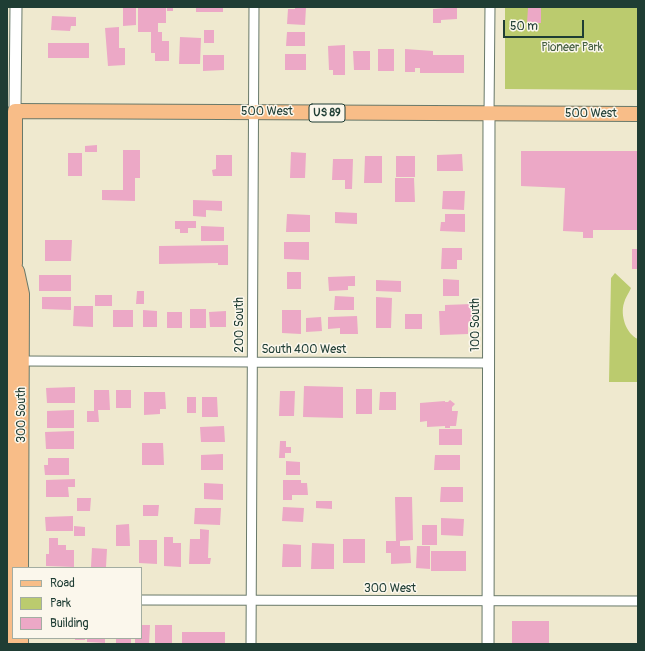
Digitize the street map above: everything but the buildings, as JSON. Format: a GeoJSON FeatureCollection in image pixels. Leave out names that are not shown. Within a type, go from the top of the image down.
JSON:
{"type":"FeatureCollection","features":[{"type":"Feature","properties":{"kind":"main road","name":"500 West"},"geometry":{"type":"LineString","coordinates":[[15,111],[638,114]]}},
{"type":"Feature","properties":{"kind":"main road","name":"300 South"},"geometry":{"type":"LineString","coordinates":[[7,644],[13,361],[22,294],[15,263],[15,111]]}},
{"type":"Feature","properties":{"kind":"main road","name":"300 South"},"geometry":{"type":"LineString","coordinates":[[13,361],[21,567]]}},
{"type":"Feature","properties":{"kind":"street","name":"300 South"},"geometry":{"type":"LineString","coordinates":[[15,111],[16,7]]}},
{"type":"Feature","properties":{"kind":"street","name":"200 South"},"geometry":{"type":"LineString","coordinates":[[251,644],[254,7]]}},
{"type":"Feature","properties":{"kind":"street","name":"100 South"},"geometry":{"type":"LineString","coordinates":[[488,644],[490,7]]}},
{"type":"Feature","properties":{"kind":"street","name":"South 400 West"},"geometry":{"type":"LineString","coordinates":[[13,361],[489,363]]}},
{"type":"Feature","properties":{"kind":"street","name":"300 West"},"geometry":{"type":"LineString","coordinates":[[142,600],[638,602]]}},
{"type":"Feature","properties":{"kind":"green space","name":"Pioneer Park"},"geometry":{"type":"Polygon","coordinates":[[[505,7],[638,7],[638,90],[505,89],[505,7]]]}},
{"type":"Feature","properties":{"kind":"green space"},"geometry":{"type":"Polygon","coordinates":[[[615,273],[631,288],[625,301],[623,313],[627,329],[634,337],[638,339],[638,382],[609,382],[611,278],[615,273]]]}}]}
